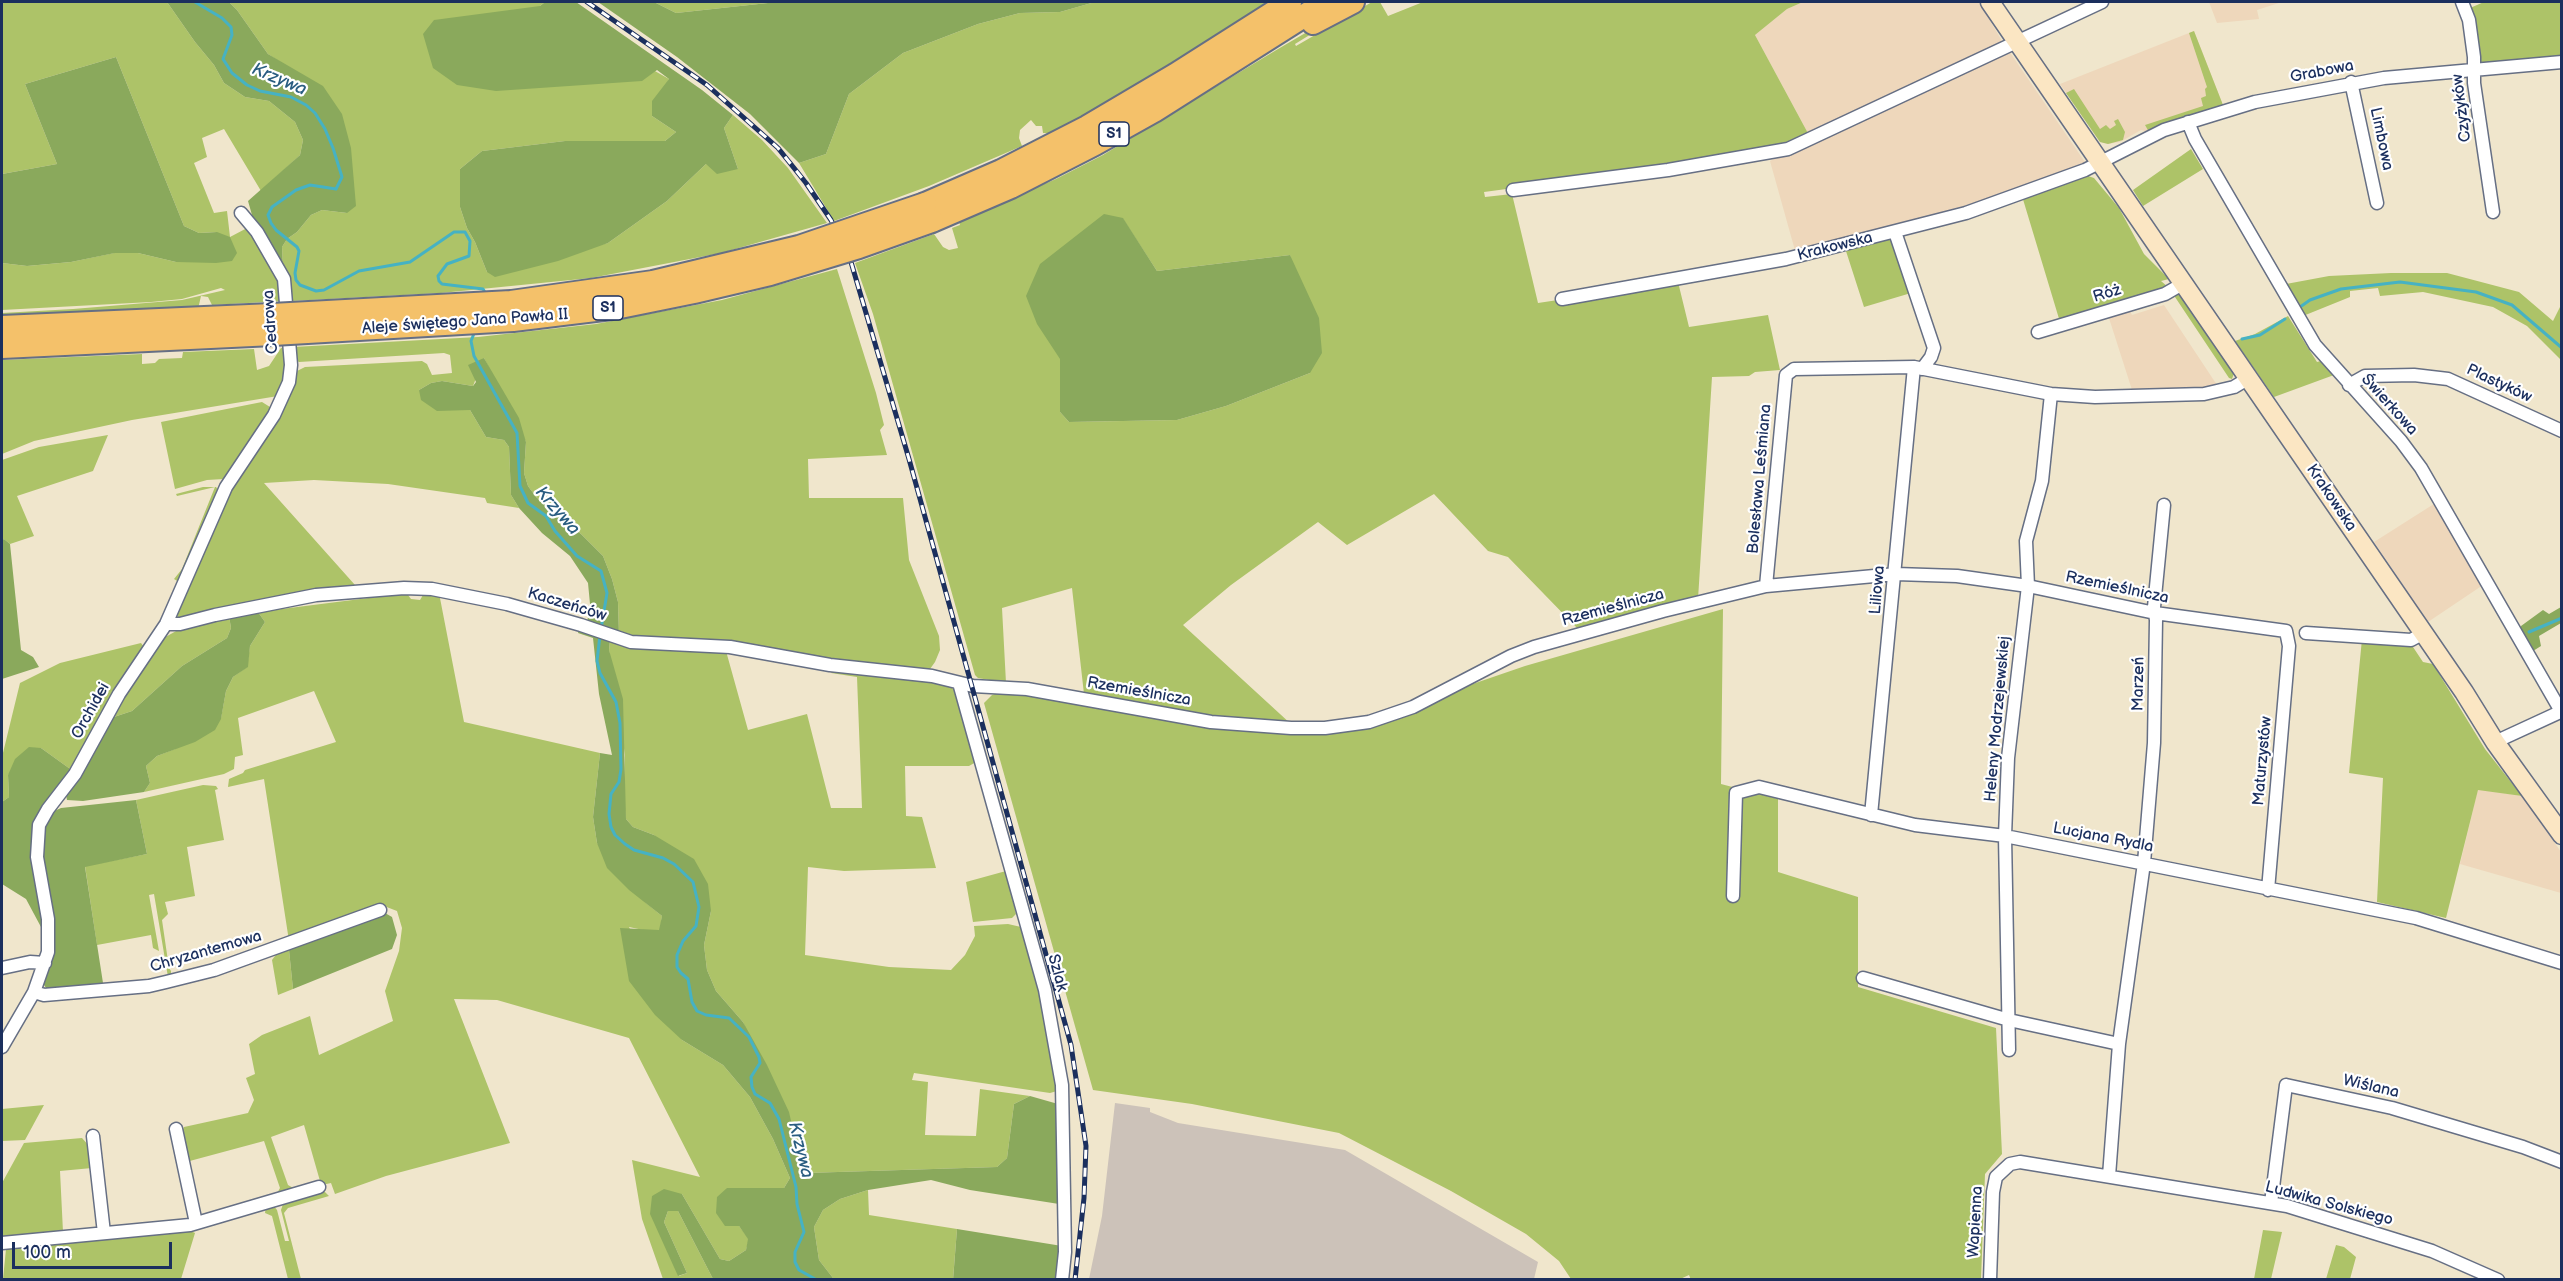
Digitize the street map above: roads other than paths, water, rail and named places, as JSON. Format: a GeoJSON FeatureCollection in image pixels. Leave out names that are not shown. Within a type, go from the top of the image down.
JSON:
{"type":"FeatureCollection","features":[{"type":"Feature","properties":{"kind":"highway","name":"Aleje świętego Jana Pawła II"},"geometry":{"type":"LineString","coordinates":[[2,327],[513,320],[620,307],[770,274],[859,247],[929,212],[1001,171],[1087,127],[1185,69],[1290,2]]}},
{"type":"Feature","properties":{"kind":"highway","name":"Aleje świętego Jana Pawła II"},"geometry":{"type":"LineString","coordinates":[[929,212],[1045,171],[1154,111],[1326,2]]}},
{"type":"Feature","properties":{"kind":"highway"},"geometry":{"type":"LineString","coordinates":[[1213,75],[1353,2]]}},
{"type":"Feature","properties":{"kind":"highway","name":"Aleje świętego Jana Pawła II"},"geometry":{"type":"LineString","coordinates":[[2,346],[272,325]]}},
{"type":"Feature","properties":{"kind":"main road","name":"Krakowska"},"geometry":{"type":"LineString","coordinates":[[1990,2],[2424,633],[2495,742],[2562,835]]}},
{"type":"Feature","properties":{"kind":"street"},"geometry":{"type":"LineString","coordinates":[[1513,190],[1698,165],[1788,149],[1884,106],[2087,4],[2102,2]]}},
{"type":"Feature","properties":{"kind":"street","name":"Czyżyków"},"geometry":{"type":"LineString","coordinates":[[2462,2],[2469,20],[2473,69],[2493,212]]}},
{"type":"Feature","properties":{"kind":"street","name":"Grabowa"},"geometry":{"type":"LineString","coordinates":[[2099,162],[2140,141],[2188,122],[2254,102],[2351,82],[2562,62]]}},
{"type":"Feature","properties":{"kind":"street","name":"Limbowa"},"geometry":{"type":"LineString","coordinates":[[2351,82],[2377,203]]}},
{"type":"Feature","properties":{"kind":"street","name":"Świerkowa"},"geometry":{"type":"LineString","coordinates":[[2188,122],[2195,139],[2315,345],[2401,441],[2421,468],[2561,712]]}},
{"type":"Feature","properties":{"kind":"street","name":"Krakowska"},"geometry":{"type":"LineString","coordinates":[[1562,299],[1786,259],[1895,232],[1966,213],[2085,170],[2099,162]]}},
{"type":"Feature","properties":{"kind":"street","name":"Cedrowa"},"geometry":{"type":"LineString","coordinates":[[241,213],[257,232],[277,264],[286,287],[291,364],[289,382],[280,404]]}},
{"type":"Feature","properties":{"kind":"street","name":"Liliowa"},"geometry":{"type":"LineString","coordinates":[[1871,815],[1918,368],[1931,357],[1934,348],[1895,232]]}},
{"type":"Feature","properties":{"kind":"street","name":"Róż"},"geometry":{"type":"LineString","coordinates":[[2038,332],[2165,294],[2184,283]]}},
{"type":"Feature","properties":{"kind":"street","name":"Bolesława Leśmiana"},"geometry":{"type":"LineString","coordinates":[[1766,586],[1786,375],[1799,368],[1918,368]]}},
{"type":"Feature","properties":{"kind":"street"},"geometry":{"type":"LineString","coordinates":[[1918,368],[2051,394],[2141,397],[2204,394],[2234,387],[2249,378]]}},
{"type":"Feature","properties":{"kind":"street","name":"Plastyków"},"geometry":{"type":"LineString","coordinates":[[2349,384],[2365,376],[2414,375],[2448,379],[2562,431]]}},
{"type":"Feature","properties":{"kind":"street","name":"Heleny Modrzejewskiej"},"geometry":{"type":"LineString","coordinates":[[2009,1050],[2005,836],[2008,758],[2028,586],[2026,541],[2042,481],[2051,394]]}},
{"type":"Feature","properties":{"kind":"street","name":"Orchidei"},"geometry":{"type":"LineString","coordinates":[[2,1047],[34,992],[45,963],[50,934],[37,856],[39,825],[48,809],[75,774],[119,694],[166,624],[226,487],[280,404]]}},
{"type":"Feature","properties":{"kind":"street","name":"Marzeń"},"geometry":{"type":"LineString","coordinates":[[2144,863],[2154,743],[2155,613],[2164,505]]}},
{"type":"Feature","properties":{"kind":"street","name":"Rzemieślnicza"},"geometry":{"type":"LineString","coordinates":[[959,683],[1027,689],[1211,722],[1291,729],[1325,728],[1369,722],[1413,707],[1511,656],[1534,647],[1663,611],[1766,586],[1896,574],[1958,576],[2028,586],[2155,613],[2282,630],[2288,634]]}},
{"type":"Feature","properties":{"kind":"street","name":"Kaczeńców"},"geometry":{"type":"LineString","coordinates":[[166,624],[180,624],[316,595],[404,588],[450,591],[593,629],[611,637],[654,645],[730,647],[830,665],[932,676],[959,683]]}},
{"type":"Feature","properties":{"kind":"street"},"geometry":{"type":"LineString","coordinates":[[2306,633],[2411,640],[2424,633]]}},
{"type":"Feature","properties":{"kind":"street","name":"Maturzystów"},"geometry":{"type":"LineString","coordinates":[[2268,890],[2289,646],[2288,634]]}},
{"type":"Feature","properties":{"kind":"street","name":"Szlak"},"geometry":{"type":"LineString","coordinates":[[959,683],[1045,990],[1062,1085],[1065,1252],[1062,1280]]}},
{"type":"Feature","properties":{"kind":"street"},"geometry":{"type":"LineString","coordinates":[[2495,742],[2561,712]]}},
{"type":"Feature","properties":{"kind":"street","name":"Lucjana Rydla"},"geometry":{"type":"LineString","coordinates":[[1733,896],[1736,794],[1759,787],[1915,825],[2005,836],[2416,918],[2562,963]]}},
{"type":"Feature","properties":{"kind":"street"},"geometry":{"type":"LineString","coordinates":[[2109,1176],[2119,1044],[2144,863]]}},
{"type":"Feature","properties":{"kind":"street","name":"Chryzantemowa"},"geometry":{"type":"LineString","coordinates":[[34,992],[44,995],[149,986],[194,976],[380,910]]}},
{"type":"Feature","properties":{"kind":"street"},"geometry":{"type":"LineString","coordinates":[[2,968],[30,962],[45,963]]}},
{"type":"Feature","properties":{"kind":"street"},"geometry":{"type":"LineString","coordinates":[[1863,978],[2009,1020],[2119,1044]]}},
{"type":"Feature","properties":{"kind":"street","name":"Wiślana"},"geometry":{"type":"LineString","coordinates":[[2271,1203],[2286,1085],[2392,1108],[2523,1147],[2562,1162]]}},
{"type":"Feature","properties":{"kind":"street"},"geometry":{"type":"LineString","coordinates":[[176,1129],[196,1223]]}},
{"type":"Feature","properties":{"kind":"street"},"geometry":{"type":"LineString","coordinates":[[93,1136],[104,1233]]}},
{"type":"Feature","properties":{"kind":"street","name":"Ludwika Solskiego"},"geometry":{"type":"LineString","coordinates":[[2002,1169],[2020,1162],[2287,1206],[2432,1251],[2498,1280]]}},
{"type":"Feature","properties":{"kind":"street","name":"Wapienna"},"geometry":{"type":"LineString","coordinates":[[1990,1280],[1993,1192],[1996,1177],[2002,1169]]}},
{"type":"Feature","properties":{"kind":"street"},"geometry":{"type":"LineString","coordinates":[[2,1243],[196,1223],[319,1187]]}},
{"type":"Feature","properties":{"kind":"waterway","name":"Krzywa"},"geometry":{"type":"LineString","coordinates":[[195,2],[222,18],[231,27],[232,35],[223,59],[232,73],[247,85],[260,91],[291,97],[306,105],[315,113],[333,148],[342,177],[336,189],[310,185],[296,190],[272,207],[268,215],[276,230],[299,251],[295,273],[300,285],[316,291],[324,290],[359,271],[410,262],[454,232],[465,232],[470,241],[469,256],[447,264],[438,276],[439,281],[442,284],[483,289],[486,294]]}},
{"type":"Feature","properties":{"kind":"waterway"},"geometry":{"type":"LineString","coordinates":[[2300,307],[2310,300],[2341,289],[2400,282],[2476,292],[2512,305],[2562,348]]}},
{"type":"Feature","properties":{"kind":"waterway"},"geometry":{"type":"LineString","coordinates":[[2242,339],[2260,335],[2285,319]]}},
{"type":"Feature","properties":{"kind":"waterway","name":"Krzywa"},"geometry":{"type":"LineString","coordinates":[[475,331],[471,341],[474,356],[517,433],[520,486],[528,503],[546,516],[555,531],[577,556],[601,571],[607,593],[601,629]]}},
{"type":"Feature","properties":{"kind":"waterway"},"geometry":{"type":"LineString","coordinates":[[2529,632],[2562,618]]}},
{"type":"Feature","properties":{"kind":"waterway","name":"Krzywa"},"geometry":{"type":"LineString","coordinates":[[600,635],[597,661],[600,673],[616,702],[620,723],[621,769],[619,782],[611,794],[609,814],[611,827],[615,835],[625,844],[634,850],[663,858],[674,864],[693,882],[699,907],[696,926],[683,941],[677,955],[677,967],[688,979],[692,1002],[697,1011],[706,1015],[729,1018],[749,1037],[759,1057],[760,1063],[751,1077],[752,1087],[755,1094],[770,1103],[779,1119],[796,1187],[797,1204],[804,1232],[795,1252],[795,1262],[799,1270],[817,1280]]}},
{"type":"Feature","properties":{"kind":"railway"},"geometry":{"type":"LineString","coordinates":[[587,2],[707,85],[778,148],[806,183],[831,220],[851,262],[909,459],[1071,1045],[1086,1146],[1084,1198],[1075,1280]]}}]}
